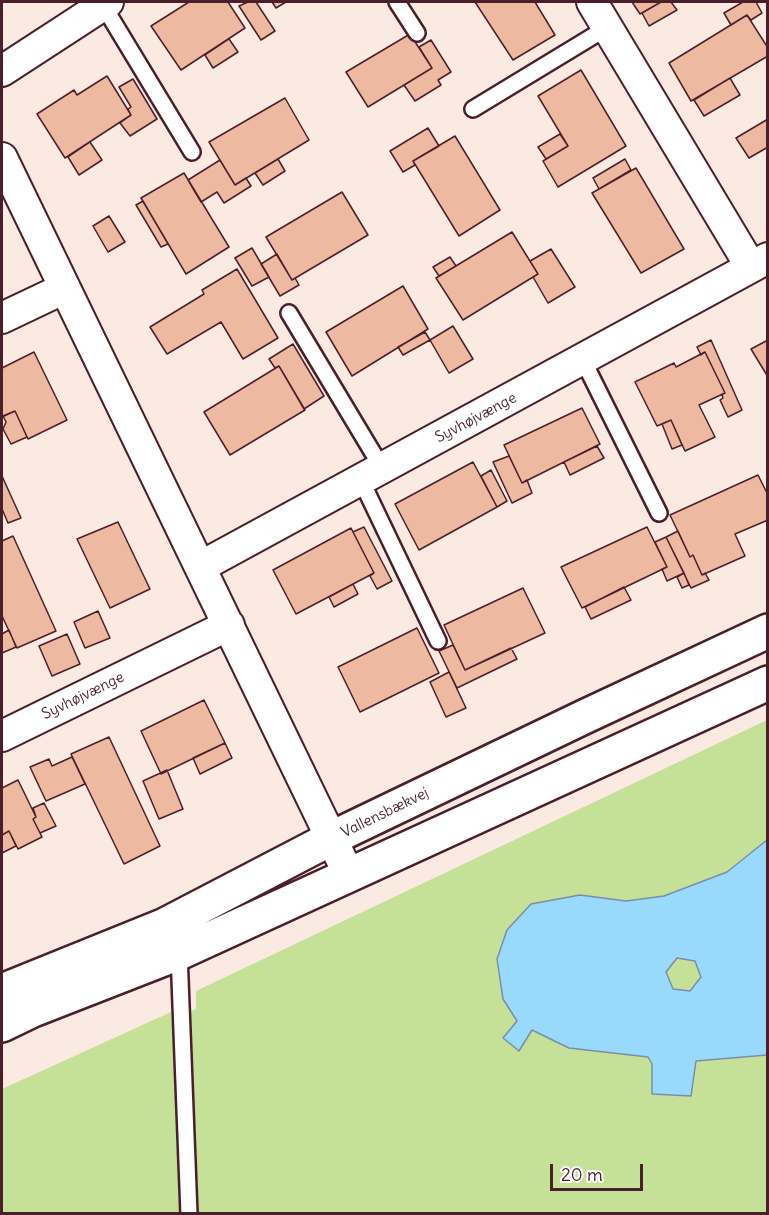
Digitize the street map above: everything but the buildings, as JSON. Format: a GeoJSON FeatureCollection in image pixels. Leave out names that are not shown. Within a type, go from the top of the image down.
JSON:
{"type":"FeatureCollection","features":[{"type":"Feature","properties":{"kind":"street","name":"Syvhøjvænge"},"geometry":{"type":"LineString","coordinates":[[200,567],[759,263],[592,2]]}},
{"type":"Feature","properties":{"kind":"street"},"geometry":{"type":"LineString","coordinates":[[2,71],[106,3]]}},
{"type":"Feature","properties":{"kind":"street"},"geometry":{"type":"LineString","coordinates":[[2,158],[349,875]]}},
{"type":"Feature","properties":{"kind":"street"},"geometry":{"type":"LineString","coordinates":[[2,318],[65,288]]}},
{"type":"Feature","properties":{"kind":"street","name":"Syvhøjvænge"},"geometry":{"type":"LineString","coordinates":[[2,736],[229,625]]}},
{"type":"Feature","properties":{"kind":"street","name":"Vallensbækvej"},"geometry":{"type":"LineString","coordinates":[[2,991],[165,925],[332,838],[768,631]]}},
{"type":"Feature","properties":{"kind":"street"},"geometry":{"type":"LineString","coordinates":[[2,1025],[33,1010],[179,953],[768,683]]}},
{"type":"Feature","properties":{"kind":"lane"},"geometry":{"type":"LineString","coordinates":[[397,2],[417,33]]}},
{"type":"Feature","properties":{"kind":"lane"},"geometry":{"type":"LineString","coordinates":[[106,3],[192,152]]}},
{"type":"Feature","properties":{"kind":"lane"},"geometry":{"type":"LineString","coordinates":[[473,109],[608,27]]}},
{"type":"Feature","properties":{"kind":"lane"},"geometry":{"type":"LineString","coordinates":[[289,313],[372,474],[438,641]]}},
{"type":"Feature","properties":{"kind":"lane"},"geometry":{"type":"LineString","coordinates":[[583,360],[659,513]]}},
{"type":"Feature","properties":{"kind":"lane"},"geometry":{"type":"LineString","coordinates":[[179,953],[189,1214]]}},
{"type":"Feature","properties":{"kind":"green space"},"geometry":{"type":"Polygon","coordinates":[[[767,720],[767,1213],[2,1213],[2,1089],[171,1012],[171,1021],[196,1009],[196,991],[767,720]]]}},
{"type":"Feature","properties":{"kind":"water"},"geometry":{"type":"Polygon","coordinates":[[[767,840],[767,1055],[696,1061],[691,1096],[652,1094],[652,1064],[648,1057],[569,1048],[532,1030],[519,1051],[503,1038],[517,1021],[503,999],[497,959],[507,930],[531,904],[580,895],[626,901],[664,896],[727,872],[767,840]],[[677,958],[666,972],[673,989],[690,991],[701,977],[695,961],[677,958]]]}}]}
